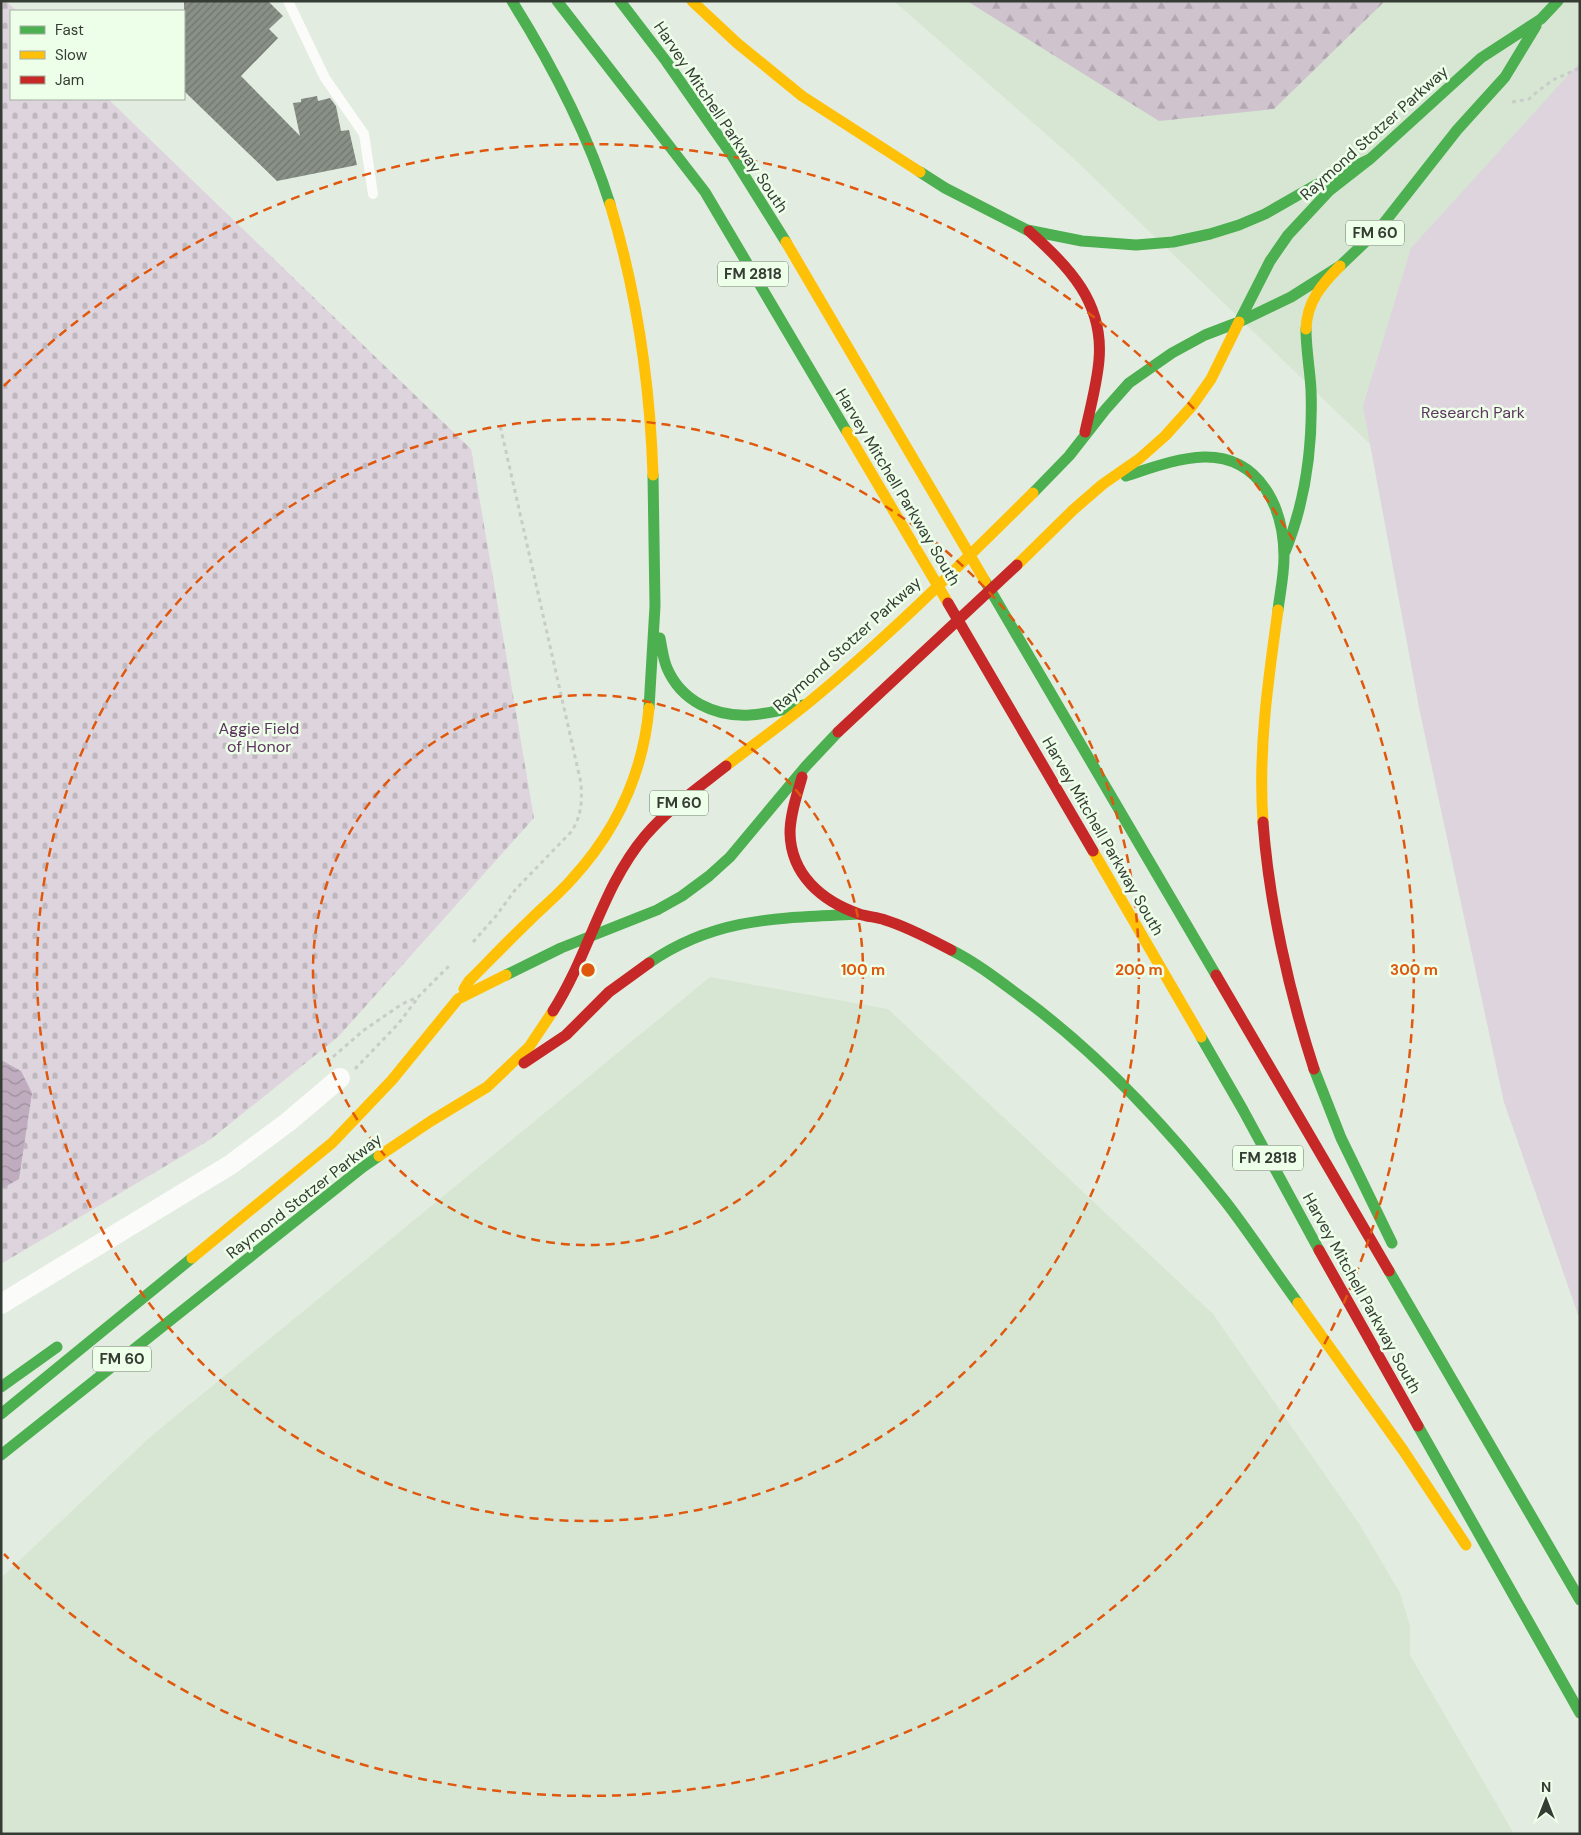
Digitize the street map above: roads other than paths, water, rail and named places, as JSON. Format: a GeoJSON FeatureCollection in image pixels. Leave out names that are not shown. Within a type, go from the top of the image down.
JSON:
{"type":"FeatureCollection","features":[{"type":"Feature","properties":{"kind":"main road"},"geometry":{"type":"LineString","coordinates":[[458,998],[469,980],[557,896],[588,863],[607,836],[625,802],[639,767],[646,739],[655,617],[653,457],[648,388],[640,325],[624,248],[605,188],[582,128],[531,29],[512,1]]}},
{"type":"Feature","properties":{"kind":"main road","name":"Harvey Mitchell Parkway South"},"geometry":{"type":"LineString","coordinates":[[558,1],[705,192],[1029,740],[1243,1110],[1292,1201],[1580,1713]]}},
{"type":"Feature","properties":{"kind":"main road","name":"Harvey Mitchell Parkway South"},"geometry":{"type":"LineString","coordinates":[[620,1],[731,154],[792,252],[1504,1467],[1580,1600]]}},
{"type":"Feature","properties":{"kind":"main road"},"geometry":{"type":"LineString","coordinates":[[692,1],[737,44],[802,96],[944,188],[1027,230],[1057,256],[1082,287],[1097,322],[1099,360],[1085,434]]}},
{"type":"Feature","properties":{"kind":"main road","name":"Raymond Stotzer Parkway"},"geometry":{"type":"LineString","coordinates":[[1,1455],[363,1167],[431,1121],[487,1087],[529,1047],[556,1006],[578,966],[616,881],[629,859],[671,809],[807,704],[949,575],[1045,482],[1129,383],[1149,367],[1205,335],[1239,322],[1291,296],[1340,266],[1380,228],[1457,130],[1505,77],[1541,19],[1558,1]]}},
{"type":"Feature","properties":{"kind":"main road","name":"Raymond Stotzer Parkway"},"geometry":{"type":"LineString","coordinates":[[1,1414],[332,1143],[392,1080],[458,998],[561,948],[657,910],[682,896],[709,876],[730,857],[806,766],[841,729],[978,603],[1072,510],[1166,436],[1192,406],[1211,379],[1270,261],[1288,235],[1330,191],[1370,160],[1481,58],[1541,19]]}},
{"type":"Feature","properties":{"kind":"main road"},"geometry":{"type":"LineString","coordinates":[[1027,230],[1082,241],[1136,245],[1173,242],[1239,225],[1265,214],[1314,186],[1370,160]]}},
{"type":"Feature","properties":{"kind":"main road"},"geometry":{"type":"LineString","coordinates":[[1284,554],[1294,532],[1301,506],[1308,458],[1312,411],[1306,330],[1309,308],[1321,286],[1340,266]]}},
{"type":"Feature","properties":{"kind":"main road"},"geometry":{"type":"LineString","coordinates":[[1103,484],[1191,457],[1208,457],[1241,465],[1255,476],[1268,493],[1278,513],[1284,554],[1264,720],[1261,783],[1265,844],[1276,911],[1300,1021],[1326,1101],[1395,1250]]}},
{"type":"Feature","properties":{"kind":"main road"},"geometry":{"type":"LineString","coordinates":[[655,617],[668,671],[688,697],[704,707],[721,713],[742,716],[807,704]]}},
{"type":"Feature","properties":{"kind":"main road"},"geometry":{"type":"LineString","coordinates":[[806,766],[792,813],[790,832],[792,851],[800,870],[812,887],[822,896],[860,914],[885,920],[920,934],[954,952],[1006,985],[1055,1022],[1108,1070],[1166,1130],[1225,1201],[1403,1450],[1470,1552]]}},
{"type":"Feature","properties":{"kind":"main road"},"geometry":{"type":"LineString","coordinates":[[487,1087],[566,1036],[610,992],[671,948],[696,936],[733,925],[771,918],[860,914]]}},
{"type":"Feature","properties":{"kind":"main road"},"geometry":{"type":"LineString","coordinates":[[184,1250],[221,1220],[253,1208]]}},
{"type":"Feature","properties":{"kind":"main road"},"geometry":{"type":"LineString","coordinates":[[1430,1319],[1504,1467]]}},
{"type":"Feature","properties":{"kind":"main road"},"geometry":{"type":"LineString","coordinates":[[1,1386],[64,1342]]}},
{"type":"Feature","properties":{"kind":"main road"},"geometry":{"type":"LineString","coordinates":[[1498,1591],[1558,1675]]}},
{"type":"Feature","properties":{"kind":"street"},"geometry":{"type":"LineString","coordinates":[[1,1304],[230,1165],[288,1122],[333,1070]]}},
{"type":"Feature","properties":{"kind":"lane"},"geometry":{"type":"LineString","coordinates":[[288,1],[325,78],[364,134],[373,194]]}},
{"type":"Feature","properties":{"kind":"water"},"geometry":{"type":"Polygon","coordinates":[[[1,1060],[21,1071],[32,1093],[19,1179],[1,1189],[1,1060]]]}},
{"type":"Feature","properties":{"kind":"park label","name":"Research Park"},"geometry":{"type":"Point","coordinates":[1473,412]}},
{"type":"Feature","properties":{"kind":"park label","name":"Aggie Field of Honor"},"geometry":{"type":"Point","coordinates":[259,737]}}]}
